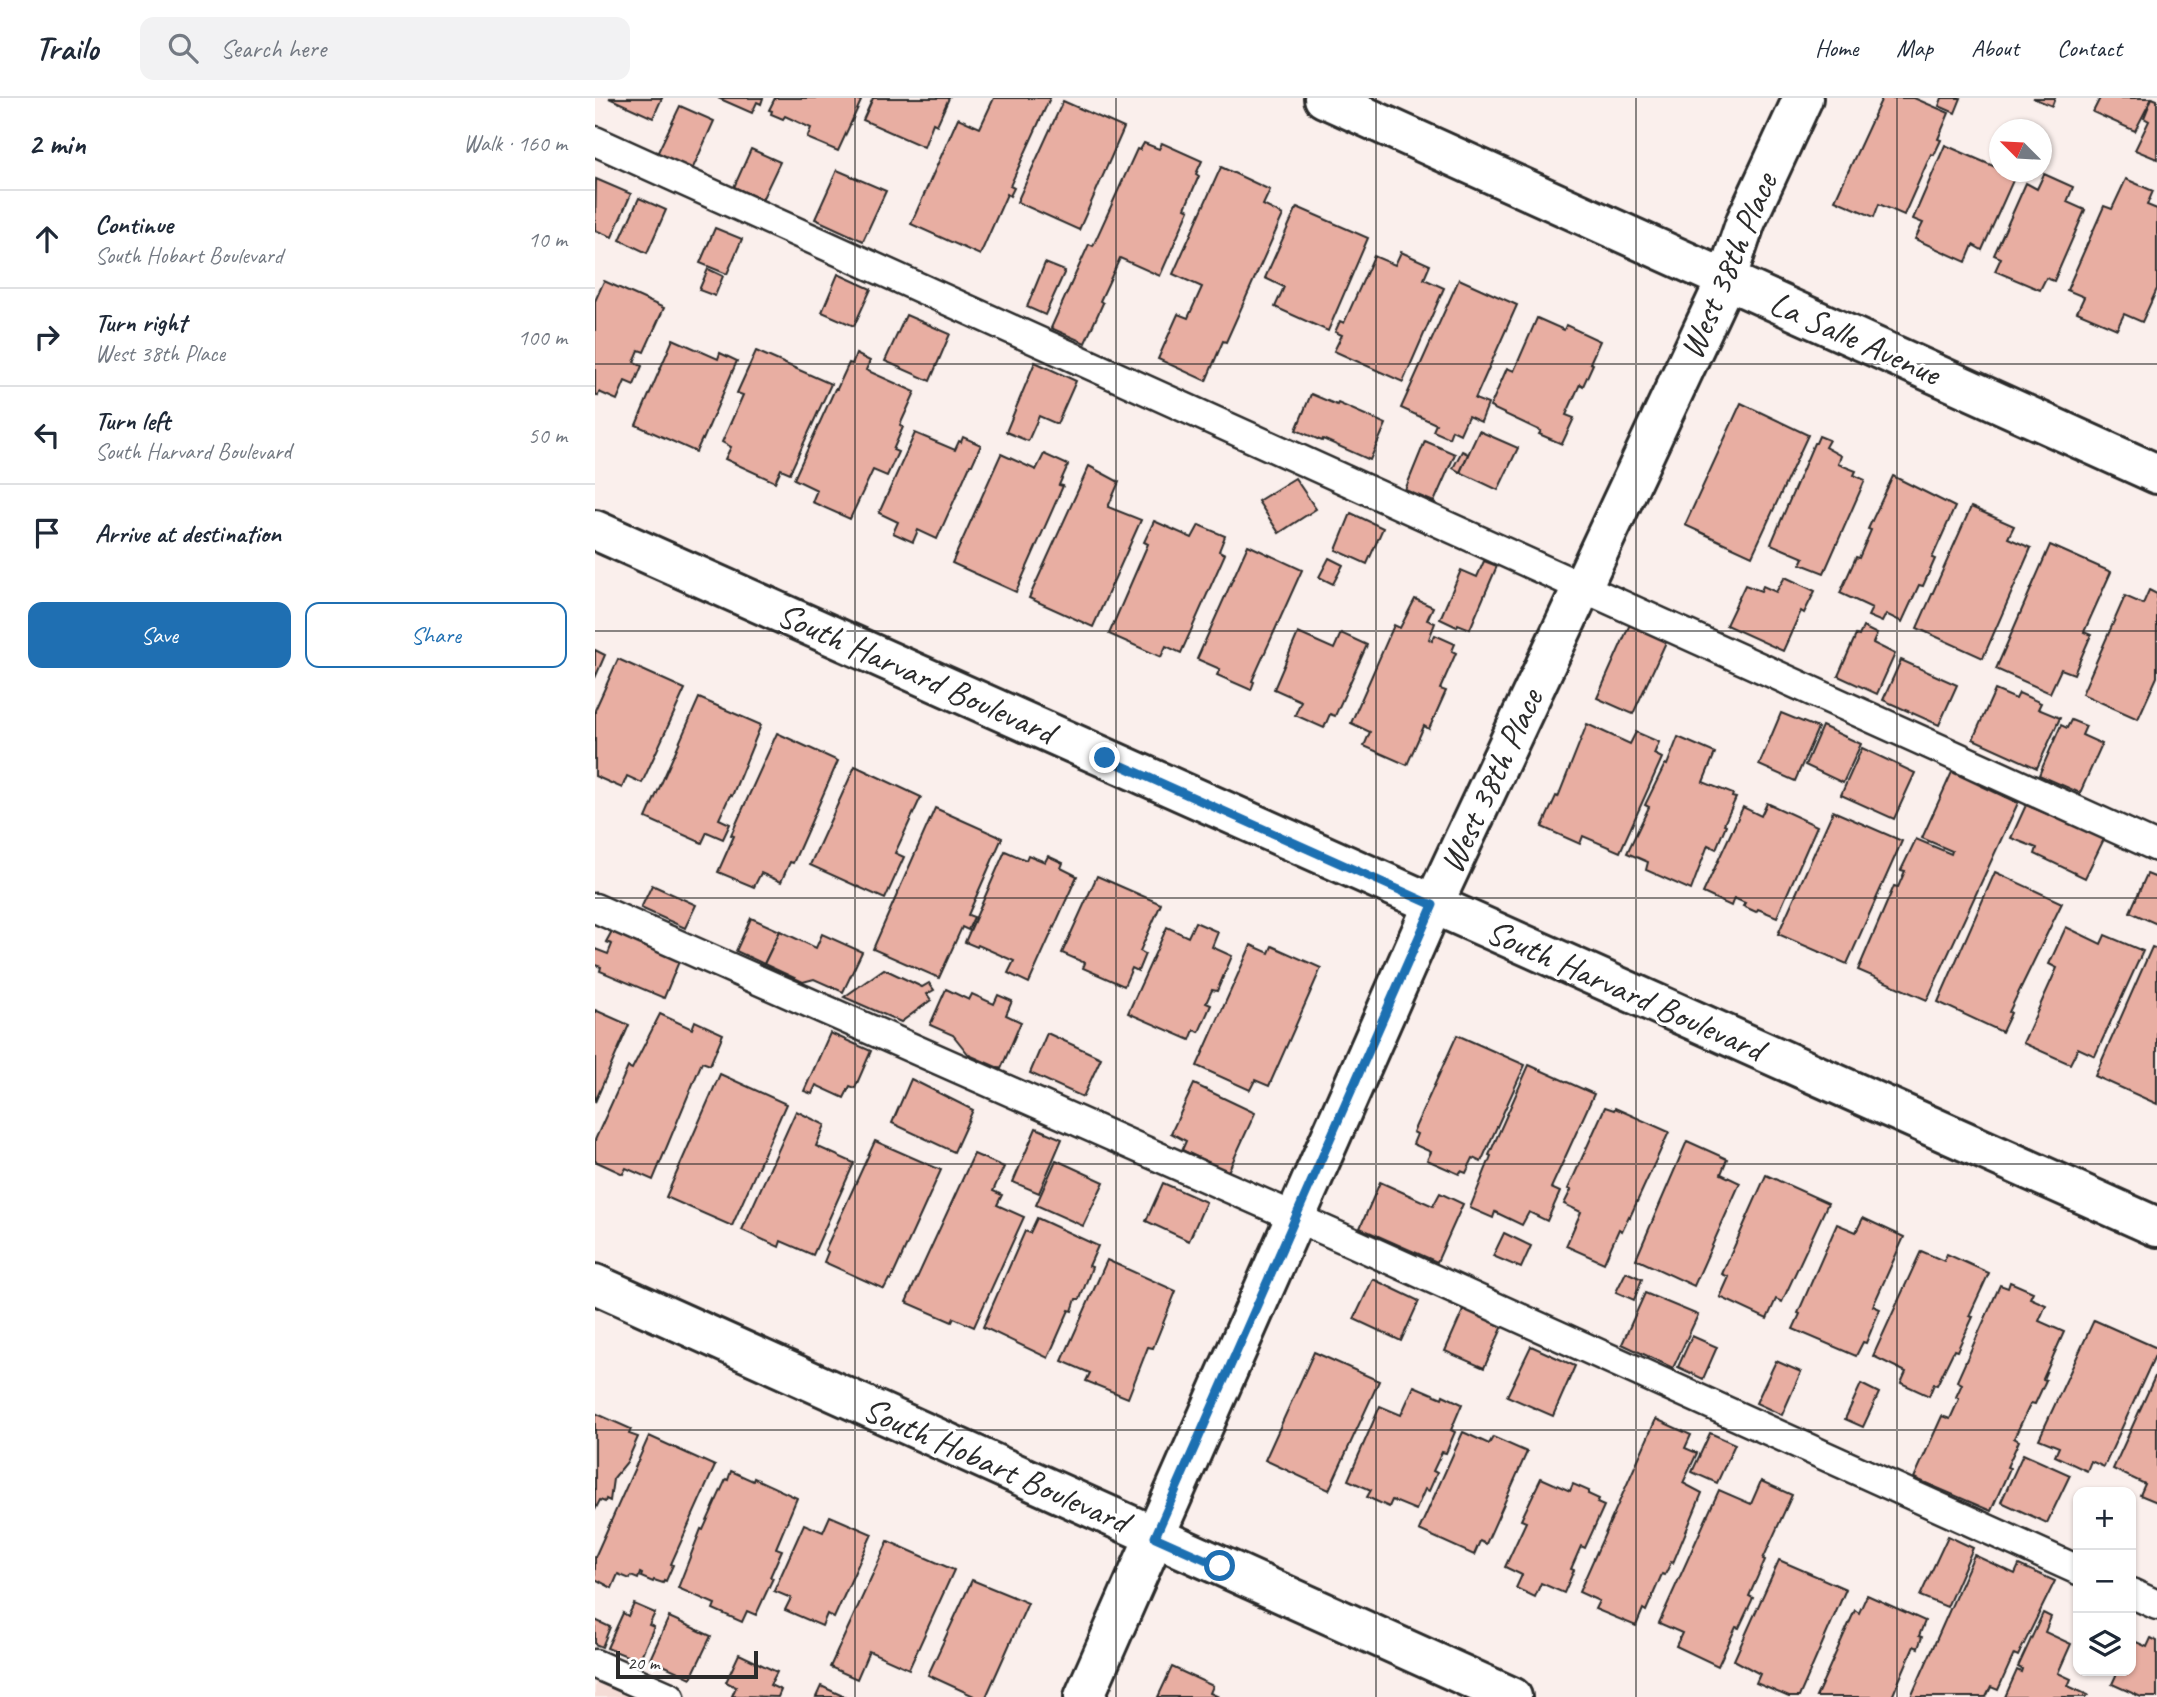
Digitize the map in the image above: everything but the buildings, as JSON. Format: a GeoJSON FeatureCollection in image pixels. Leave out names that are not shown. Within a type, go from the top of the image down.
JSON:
{"type":"FeatureCollection","features":[{"type":"Feature","properties":{"kind":"street","name":"La Salle Avenue"},"geometry":{"type":"LineString","coordinates":[[1324,98],[2157,474]]}},
{"type":"Feature","properties":{"kind":"street","name":"West 38th Place"},"geometry":{"type":"LineString","coordinates":[[1084,1697],[1433,905],[1726,280],[1746,220],[1803,98]]}},
{"type":"Feature","properties":{"kind":"street","name":"South Harvard Boulevard"},"geometry":{"type":"LineString","coordinates":[[595,530],[2157,1227]]}},
{"type":"Feature","properties":{"kind":"street","name":"South Hobart Boulevard"},"geometry":{"type":"LineString","coordinates":[[595,1284],[1512,1697]]}},
{"type":"Feature","properties":{"kind":"lane"},"geometry":{"type":"LineString","coordinates":[[595,141],[2157,847]]}},
{"type":"Feature","properties":{"kind":"lane"},"geometry":{"type":"LineString","coordinates":[[595,908],[1295,1217],[2073,1568]]}},
{"type":"Feature","properties":{"kind":"lane"},"geometry":{"type":"LineString","coordinates":[[2136,1595],[2157,1605]]}},
{"type":"Feature","properties":{"kind":"lane"},"geometry":{"type":"LineString","coordinates":[[595,1664],[670,1697]]}},
{"type":"Feature","properties":{"kind":"shaded area"},"geometry":{"type":"Polygon","coordinates":[[[595,1679],[635,1697],[595,1697],[595,1679]]]}},
{"type":"Feature","properties":{"kind":"route"},"geometry":{"type":"LineString","coordinates":[[1105,758],[1433,905],[1155,1537],[1220,1566]]}}]}
